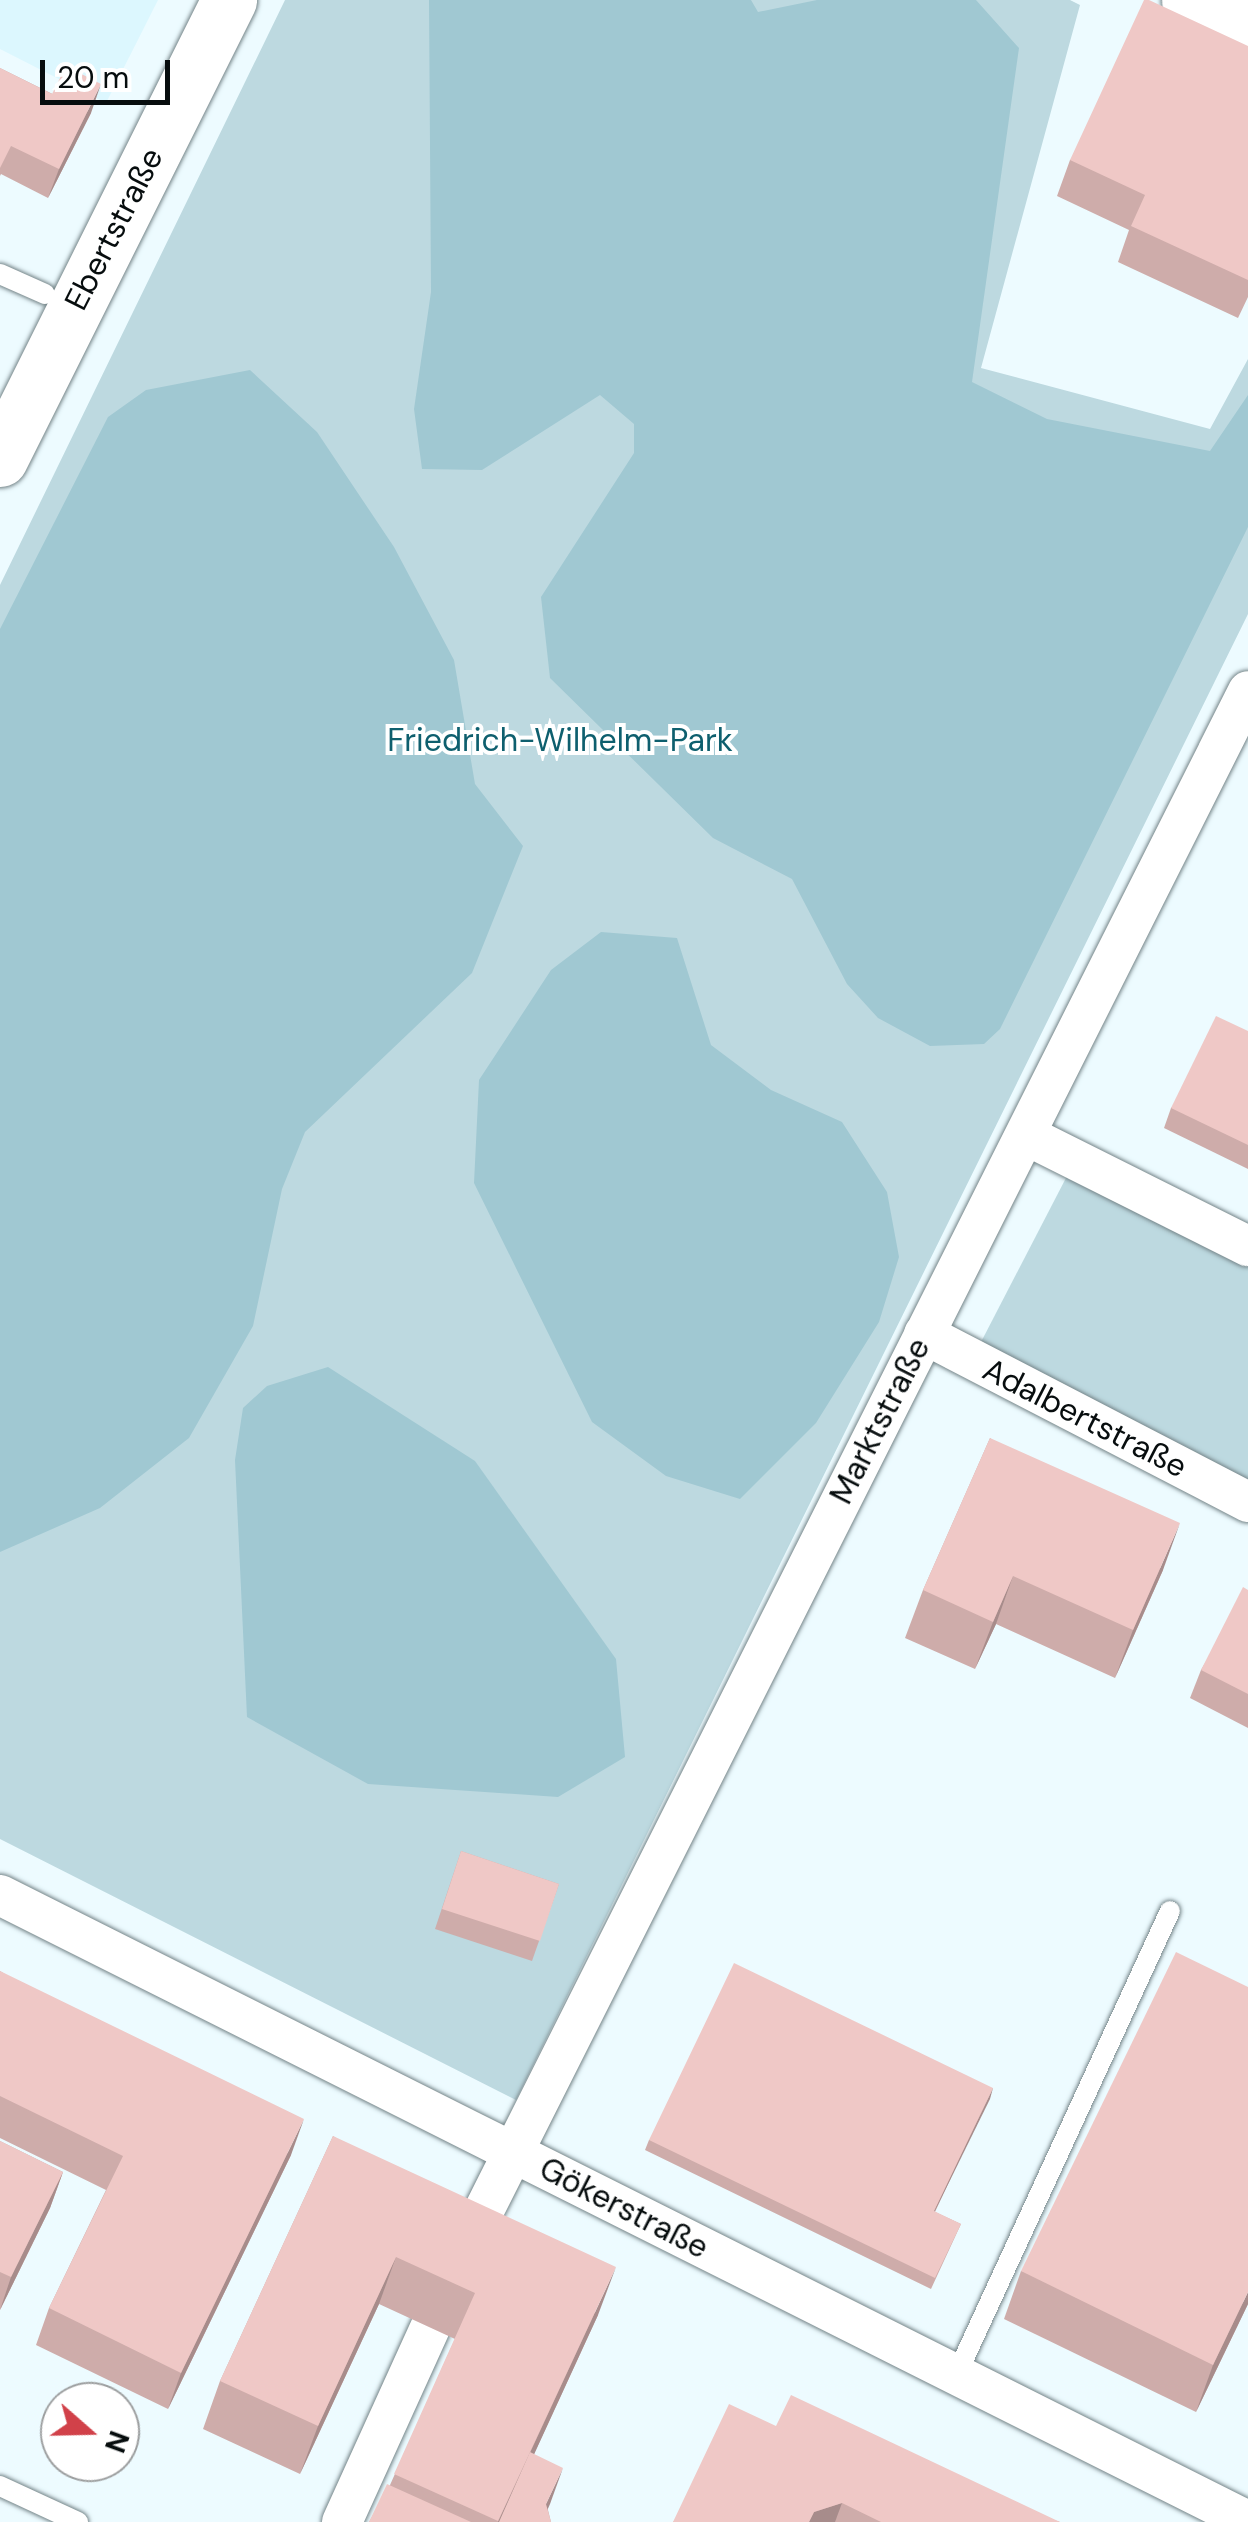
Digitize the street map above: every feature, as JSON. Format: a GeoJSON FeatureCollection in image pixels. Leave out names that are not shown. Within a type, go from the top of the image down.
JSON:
{"type":"FeatureCollection","features":[{"type":"Feature","properties":{"kind":"street","name":"Ebertstraße"},"geometry":{"type":"LineString","coordinates":[[0,459],[60,301],[229,0]]}},
{"type":"Feature","properties":{"kind":"street"},"geometry":{"type":"LineString","coordinates":[[1191,0],[1248,28]]}},
{"type":"Feature","properties":{"kind":"street","name":"Marktstraße"},"geometry":{"type":"LineString","coordinates":[[463,2252],[1248,691]]}},
{"type":"Feature","properties":{"kind":"street"},"geometry":{"type":"LineString","coordinates":[[1026,1135],[1248,1246]]}},
{"type":"Feature","properties":{"kind":"street","name":"Adalbertstraße"},"geometry":{"type":"LineString","coordinates":[[924,1334],[1248,1502]]}},
{"type":"Feature","properties":{"kind":"street","name":"Gökerstraße"},"geometry":{"type":"LineString","coordinates":[[0,1895],[1248,2522]]}},
{"type":"Feature","properties":{"kind":"street"},"geometry":{"type":"LineString","coordinates":[[342,2522],[430,2328]]}},
{"type":"Feature","properties":{"kind":"lane"},"geometry":{"type":"LineString","coordinates":[[0,274],[60,301]]}},
{"type":"Feature","properties":{"kind":"lane"},"geometry":{"type":"LineString","coordinates":[[955,2378],[1170,1911]]}},
{"type":"Feature","properties":{"kind":"lane"},"geometry":{"type":"LineString","coordinates":[[0,2486],[78,2522]]}},
{"type":"Feature","properties":{"kind":"shaded area"},"geometry":{"type":"Polygon","coordinates":[[[0,0],[158,0],[106,103],[0,49],[0,0]]]}},
{"type":"Feature","properties":{"kind":"shaded area"},"geometry":{"type":"Polygon","coordinates":[[[429,0],[751,0],[758,12],[817,0],[976,0],[1019,48],[972,382],[1047,419],[1210,451],[1248,395],[1248,527],[1000,1029],[984,1044],[930,1046],[878,1018],[847,984],[792,879],[713,838],[550,678],[541,597],[634,453],[634,424],[600,395],[482,470],[422,469],[414,409],[431,292],[429,0]]]}},
{"type":"Feature","properties":{"kind":"shaded area"},"geometry":{"type":"Polygon","coordinates":[[[250,370],[317,432],[394,547],[454,660],[475,784],[523,846],[472,973],[305,1132],[282,1189],[253,1326],[189,1438],[100,1508],[0,1552],[0,629],[108,417],[146,390],[250,370]]]}},
{"type":"Feature","properties":{"kind":"shaded area"},"geometry":{"type":"Polygon","coordinates":[[[601,932],[677,938],[711,1045],[771,1090],[842,1122],[887,1192],[899,1257],[879,1322],[816,1423],[740,1499],[666,1476],[592,1422],[474,1183],[479,1080],[551,970],[601,932]]]}},
{"type":"Feature","properties":{"kind":"shaded area"},"geometry":{"type":"Polygon","coordinates":[[[328,1367],[475,1461],[616,1659],[625,1757],[558,1797],[368,1784],[247,1717],[235,1460],[243,1408],[267,1386],[328,1367]]]}},
{"type":"Feature","properties":{"kind":"green space","name":"Friedrich-Wilhelm-Park"},"geometry":{"type":"Polygon","coordinates":[[[285,0],[1070,0],[1080,5],[981,368],[1210,429],[1248,359],[1248,614],[516,2100],[0,1839],[0,585],[285,0]]]}},
{"type":"Feature","properties":{"kind":"green space"},"geometry":{"type":"Polygon","coordinates":[[[1067,1176],[1248,1266],[1248,1480],[980,1344],[1067,1176]]]}},
{"type":"Feature","properties":{"kind":"building"},"geometry":{"type":"Polygon","coordinates":[[[1144,0],[1248,46],[1248,280],[1131,226],[1145,195],[1070,160],[1144,0]]]}},
{"type":"Feature","properties":{"kind":"building"},"geometry":{"type":"Polygon","coordinates":[[[66,66],[101,84],[59,169],[11,146],[0,168],[0,68],[52,94],[66,66]]]}},
{"type":"Feature","properties":{"kind":"building"},"geometry":{"type":"Polygon","coordinates":[[[1216,1016],[1248,1031],[1248,1145],[1171,1108],[1216,1016]]]}},
{"type":"Feature","properties":{"kind":"building"},"geometry":{"type":"Polygon","coordinates":[[[990,1438],[1180,1523],[1133,1630],[1013,1576],[993,1622],[923,1590],[990,1438]]]}},
{"type":"Feature","properties":{"kind":"building"},"geometry":{"type":"Polygon","coordinates":[[[1243,1587],[1248,1590],[1248,1694],[1201,1670],[1243,1587]]]}},
{"type":"Feature","properties":{"kind":"building"},"geometry":{"type":"Polygon","coordinates":[[[461,1851],[559,1884],[540,1941],[442,1909],[461,1851]]]}},
{"type":"Feature","properties":{"kind":"building"},"geometry":{"type":"Polygon","coordinates":[[[1176,1952],[1248,1987],[1248,2292],[1213,2365],[1021,2271],[1176,1952]]]}},
{"type":"Feature","properties":{"kind":"building"},"geometry":{"type":"Polygon","coordinates":[[[734,1963],[993,2088],[934,2211],[961,2224],[935,2278],[649,2140],[734,1963]]]}},
{"type":"Feature","properties":{"kind":"building"},"geometry":{"type":"Polygon","coordinates":[[[0,1971],[304,2119],[181,2373],[49,2308],[123,2156],[0,2096],[0,1971]]]}},
{"type":"Feature","properties":{"kind":"building"},"geometry":{"type":"Polygon","coordinates":[[[333,2136],[616,2267],[498,2521],[394,2474],[475,2293],[396,2257],[318,2426],[220,2381],[333,2136]]]}},
{"type":"Feature","properties":{"kind":"building"},"geometry":{"type":"Polygon","coordinates":[[[0,2141],[63,2172],[11,2277],[0,2272],[0,2141]]]}},
{"type":"Feature","properties":{"kind":"building"},"geometry":{"type":"Polygon","coordinates":[[[791,2395],[1060,2522],[881,2522],[842,2503],[814,2512],[809,2522],[673,2522],[729,2404],[776,2426],[791,2395]]]}},
{"type":"Feature","properties":{"kind":"building"},"geometry":{"type":"Polygon","coordinates":[[[530,2452],[563,2468],[546,2504],[551,2522],[499,2522],[530,2452]]]}},
{"type":"Feature","properties":{"kind":"building"},"geometry":{"type":"Polygon","coordinates":[[[387,2484],[471,2522],[369,2522],[387,2484]]]}}]}
